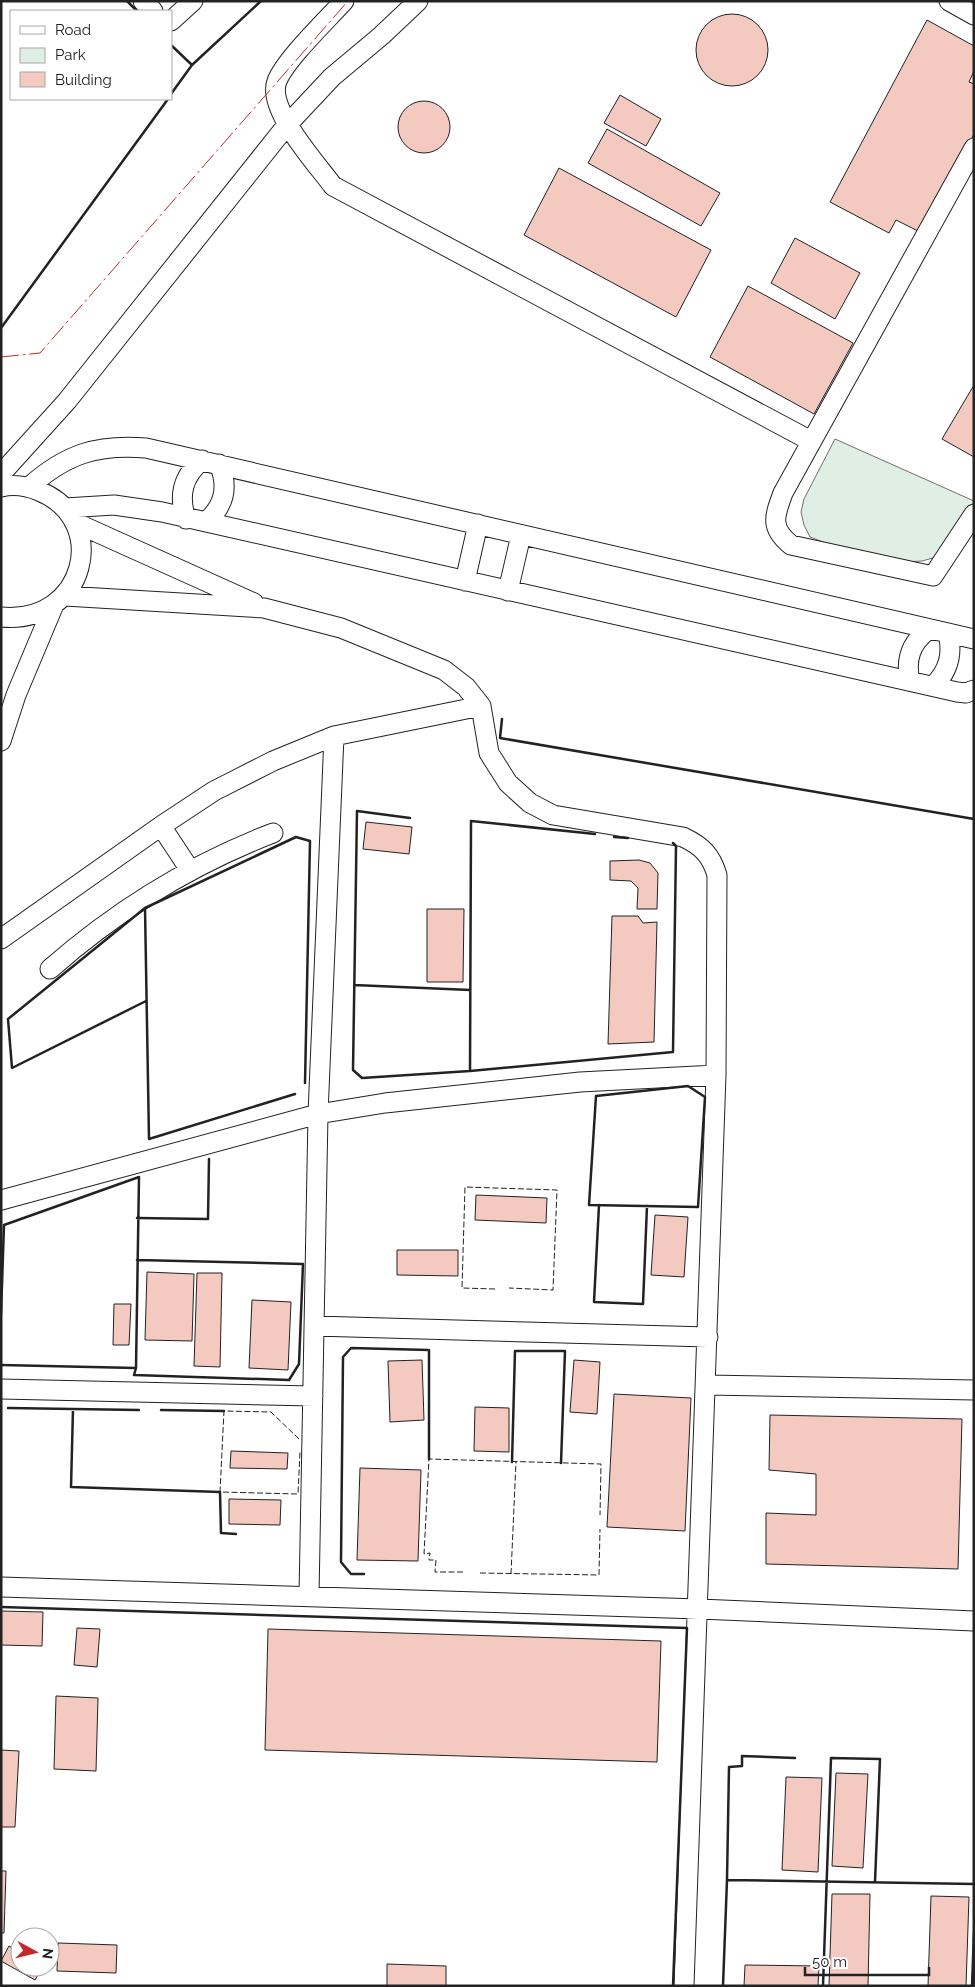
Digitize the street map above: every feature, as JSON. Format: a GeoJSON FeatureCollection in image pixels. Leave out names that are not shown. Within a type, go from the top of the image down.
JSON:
{"type":"FeatureCollection","features":[{"type":"Feature","properties":{"kind":"street"},"geometry":{"type":"LineString","coordinates":[[143,1],[152,10]]}},
{"type":"Feature","properties":{"kind":"street"},"geometry":{"type":"LineString","coordinates":[[172,20],[193,1]]}},
{"type":"Feature","properties":{"kind":"street"},"geometry":{"type":"LineString","coordinates":[[344,1],[284,68],[276,82],[275,93],[287,125],[333,186],[811,442]]}},
{"type":"Feature","properties":{"kind":"street"},"geometry":{"type":"LineString","coordinates":[[1,474],[67,400],[287,125],[332,77],[381,36],[418,1]]}},
{"type":"Feature","properties":{"kind":"street"},"geometry":{"type":"LineString","coordinates":[[949,1],[974,15]]}},
{"type":"Feature","properties":{"kind":"street"},"geometry":{"type":"LineString","coordinates":[[974,148],[811,442],[776,511],[775,526],[781,536],[792,545],[933,576],[974,514]]}},
{"type":"Feature","properties":{"kind":"street"},"geometry":{"type":"LineString","coordinates":[[29,487],[63,461],[104,448],[146,448],[928,630],[974,639]]}},
{"type":"Feature","properties":{"kind":"street"},"geometry":{"type":"LineString","coordinates":[[186,519],[182,503],[183,487],[193,467],[210,462]]}},
{"type":"Feature","properties":{"kind":"street"},"geometry":{"type":"LineString","coordinates":[[206,522],[217,510],[224,496],[225,485],[210,462]]}},
{"type":"Feature","properties":{"kind":"street"},"geometry":{"type":"LineString","coordinates":[[1,487],[29,487],[49,495],[69,515],[264,608],[341,628],[444,670],[466,687],[481,706],[489,753],[508,784],[530,803],[553,815],[683,837],[701,845],[713,861],[717,875],[716,1074],[699,1609],[684,1986]]}},
{"type":"Feature","properties":{"kind":"street"},"geometry":{"type":"LineString","coordinates":[[69,515],[89,506],[138,508],[910,681],[966,693],[974,690]]}},
{"type":"Feature","properties":{"kind":"street"},"geometry":{"type":"LineString","coordinates":[[1,741],[16,695],[59,601],[75,579],[80,560],[80,540],[69,515]]}},
{"type":"Feature","properties":{"kind":"street"},"geometry":{"type":"LineString","coordinates":[[465,581],[478,524]]}},
{"type":"Feature","properties":{"kind":"street"},"geometry":{"type":"LineString","coordinates":[[508,592],[520,535]]}},
{"type":"Feature","properties":{"kind":"street"},"geometry":{"type":"LineString","coordinates":[[1,617],[17,619],[36,615],[59,601],[264,608]]}},
{"type":"Feature","properties":{"kind":"street"},"geometry":{"type":"LineString","coordinates":[[910,681],[908,671],[910,652],[914,643],[928,630]]}},
{"type":"Feature","properties":{"kind":"street"},"geometry":{"type":"LineString","coordinates":[[933,686],[948,666],[951,650],[948,633]]}},
{"type":"Feature","properties":{"kind":"street"},"geometry":{"type":"LineString","coordinates":[[1,938],[161,826],[243,775],[334,736],[481,706]]}},
{"type":"Feature","properties":{"kind":"street"},"geometry":{"type":"LineString","coordinates":[[309,1596],[318,1114],[334,736]]}},
{"type":"Feature","properties":{"kind":"street"},"geometry":{"type":"LineString","coordinates":[[161,826],[190,870]]}},
{"type":"Feature","properties":{"kind":"street"},"geometry":{"type":"LineString","coordinates":[[50,969],[103,925],[152,891],[190,870],[273,833]]}},
{"type":"Feature","properties":{"kind":"street"},"geometry":{"type":"LineString","coordinates":[[1,1200],[318,1114],[385,1103],[580,1082],[716,1074]]}},
{"type":"Feature","properties":{"kind":"street"},"geometry":{"type":"LineString","coordinates":[[314,1326],[708,1337]]}},
{"type":"Feature","properties":{"kind":"street"},"geometry":{"type":"LineString","coordinates":[[706,1385],[974,1390]]}},
{"type":"Feature","properties":{"kind":"street"},"geometry":{"type":"LineString","coordinates":[[1,1388],[313,1396]]}},
{"type":"Feature","properties":{"kind":"street"},"geometry":{"type":"LineString","coordinates":[[1,1587],[699,1609],[974,1620]]}},
{"type":"Feature","properties":{"kind":"green space"},"geometry":{"type":"Polygon","coordinates":[[[835,439],[974,501],[974,512],[940,556],[922,561],[904,562],[839,548],[810,537],[804,525],[801,512],[804,499],[835,439]]]}},
{"type":"Feature","properties":{"kind":"building"},"geometry":{"type":"Polygon","coordinates":[[[725,14],[739,14],[758,24],[768,43],[768,57],[758,76],[739,86],[725,86],[706,76],[696,57],[696,43],[706,24],[725,14]]]}},
{"type":"Feature","properties":{"kind":"building"},"geometry":{"type":"Polygon","coordinates":[[[927,20],[974,46],[974,71],[969,82],[974,84],[974,134],[922,233],[896,220],[889,233],[830,202],[927,20]]]}},
{"type":"Feature","properties":{"kind":"building"},"geometry":{"type":"Polygon","coordinates":[[[620,95],[661,119],[646,146],[604,123],[620,95]]]}},
{"type":"Feature","properties":{"kind":"building"},"geometry":{"type":"Polygon","coordinates":[[[424,101],[438,105],[446,113],[450,127],[446,141],[438,149],[424,153],[410,149],[402,141],[398,127],[402,113],[410,105],[424,101]]]}},
{"type":"Feature","properties":{"kind":"building"},"geometry":{"type":"Polygon","coordinates":[[[607,129],[720,193],[701,226],[588,163],[607,129]]]}},
{"type":"Feature","properties":{"kind":"building"},"geometry":{"type":"Polygon","coordinates":[[[559,168],[711,250],[676,317],[524,235],[559,168]]]}},
{"type":"Feature","properties":{"kind":"building"},"geometry":{"type":"Polygon","coordinates":[[[795,238],[860,273],[835,319],[771,283],[795,238]]]}},
{"type":"Feature","properties":{"kind":"building"},"geometry":{"type":"Polygon","coordinates":[[[748,286],[853,343],[814,414],[710,357],[748,286]]]}},
{"type":"Feature","properties":{"kind":"building"},"geometry":{"type":"Polygon","coordinates":[[[974,385],[974,457],[942,439],[974,385]]]}},
{"type":"Feature","properties":{"kind":"building"},"geometry":{"type":"Polygon","coordinates":[[[366,822],[412,827],[409,854],[363,849],[366,822]]]}},
{"type":"Feature","properties":{"kind":"building"},"geometry":{"type":"Polygon","coordinates":[[[639,860],[650,863],[658,873],[657,909],[637,909],[638,888],[631,881],[610,880],[610,861],[639,860]]]}},
{"type":"Feature","properties":{"kind":"building"},"geometry":{"type":"Polygon","coordinates":[[[427,909],[464,909],[463,982],[427,982],[427,909]]]}},
{"type":"Feature","properties":{"kind":"building"},"geometry":{"type":"Polygon","coordinates":[[[612,916],[638,916],[643,923],[657,922],[654,1042],[608,1044],[612,916]]]}},
{"type":"Feature","properties":{"kind":"building"},"geometry":{"type":"Polygon","coordinates":[[[476,1195],[547,1198],[546,1223],[475,1220],[476,1195]]]}},
{"type":"Feature","properties":{"kind":"building"},"geometry":{"type":"Polygon","coordinates":[[[655,1215],[688,1217],[684,1277],[651,1275],[655,1215]]]}},
{"type":"Feature","properties":{"kind":"building"},"geometry":{"type":"Polygon","coordinates":[[[397,1250],[458,1250],[458,1276],[397,1275],[397,1250]]]}},
{"type":"Feature","properties":{"kind":"building"},"geometry":{"type":"Polygon","coordinates":[[[147,1272],[194,1274],[192,1341],[145,1340],[147,1272]]]}},
{"type":"Feature","properties":{"kind":"building"},"geometry":{"type":"Polygon","coordinates":[[[197,1273],[222,1273],[220,1367],[194,1366],[197,1273]]]}},
{"type":"Feature","properties":{"kind":"building"},"geometry":{"type":"Polygon","coordinates":[[[252,1300],[291,1302],[288,1370],[249,1368],[252,1300]]]}},
{"type":"Feature","properties":{"kind":"building"},"geometry":{"type":"Polygon","coordinates":[[[114,1304],[131,1304],[129,1345],[113,1345],[114,1304]]]}},
{"type":"Feature","properties":{"kind":"building"},"geometry":{"type":"Polygon","coordinates":[[[422,1360],[424,1420],[390,1422],[388,1361],[422,1360]]]}},
{"type":"Feature","properties":{"kind":"building"},"geometry":{"type":"Polygon","coordinates":[[[574,1360],[600,1362],[597,1414],[570,1412],[574,1360]]]}},
{"type":"Feature","properties":{"kind":"building"},"geometry":{"type":"Polygon","coordinates":[[[614,1394],[691,1398],[685,1531],[607,1527],[614,1394]]]}},
{"type":"Feature","properties":{"kind":"building"},"geometry":{"type":"Polygon","coordinates":[[[475,1407],[509,1408],[509,1452],[474,1451],[475,1407]]]}},
{"type":"Feature","properties":{"kind":"building"},"geometry":{"type":"Polygon","coordinates":[[[770,1415],[962,1419],[958,1569],[766,1564],[766,1513],[816,1515],[816,1474],[769,1470],[770,1415]]]}},
{"type":"Feature","properties":{"kind":"building"},"geometry":{"type":"Polygon","coordinates":[[[231,1451],[288,1453],[287,1469],[230,1468],[231,1451]]]}},
{"type":"Feature","properties":{"kind":"building"},"geometry":{"type":"Polygon","coordinates":[[[360,1468],[421,1470],[418,1561],[357,1560],[360,1468]]]}},
{"type":"Feature","properties":{"kind":"building"},"geometry":{"type":"Polygon","coordinates":[[[229,1499],[281,1500],[280,1525],[229,1524],[229,1499]]]}},
{"type":"Feature","properties":{"kind":"building"},"geometry":{"type":"Polygon","coordinates":[[[1,1611],[43,1612],[42,1646],[1,1645],[1,1611]]]}},
{"type":"Feature","properties":{"kind":"building"},"geometry":{"type":"Polygon","coordinates":[[[77,1628],[100,1629],[97,1667],[74,1665],[77,1628]]]}},
{"type":"Feature","properties":{"kind":"building"},"geometry":{"type":"Polygon","coordinates":[[[268,1629],[661,1641],[657,1762],[265,1750],[268,1629]]]}},
{"type":"Feature","properties":{"kind":"building"},"geometry":{"type":"Polygon","coordinates":[[[56,1696],[98,1698],[96,1771],[54,1769],[56,1696]]]}},
{"type":"Feature","properties":{"kind":"building"},"geometry":{"type":"Polygon","coordinates":[[[1,1750],[19,1751],[15,1827],[1,1827],[1,1750]]]}},
{"type":"Feature","properties":{"kind":"building"},"geometry":{"type":"Polygon","coordinates":[[[836,1773],[868,1774],[863,1868],[832,1866],[836,1773]]]}},
{"type":"Feature","properties":{"kind":"building"},"geometry":{"type":"Polygon","coordinates":[[[786,1777],[822,1778],[818,1872],[782,1870],[786,1777]]]}},
{"type":"Feature","properties":{"kind":"building"},"geometry":{"type":"Polygon","coordinates":[[[1,1871],[6,1871],[4,1933],[1,1933],[1,1871]]]}},
{"type":"Feature","properties":{"kind":"building"},"geometry":{"type":"Polygon","coordinates":[[[832,1894],[870,1894],[868,1986],[829,1986],[832,1894]]]}},
{"type":"Feature","properties":{"kind":"building"},"geometry":{"type":"Polygon","coordinates":[[[931,1896],[969,1897],[966,1986],[928,1986],[931,1896]]]}},
{"type":"Feature","properties":{"kind":"building"},"geometry":{"type":"Polygon","coordinates":[[[60,1943],[117,1945],[116,1973],[60,1971],[60,1943]]]}},
{"type":"Feature","properties":{"kind":"building"},"geometry":{"type":"Polygon","coordinates":[[[9,1946],[10,1947],[10,1966],[1,1961],[9,1946]]]}},
{"type":"Feature","properties":{"kind":"building"},"geometry":{"type":"Polygon","coordinates":[[[387,1964],[446,1966],[446,1986],[387,1986],[387,1964]]]}},
{"type":"Feature","properties":{"kind":"building"},"geometry":{"type":"Polygon","coordinates":[[[745,1965],[819,1966],[818,1986],[744,1986],[745,1965]]]}},
{"type":"Feature","properties":{"kind":"fence"},"geometry":{"type":"LineString","coordinates":[[495,1289],[462,1288],[465,1187],[557,1190],[553,1290],[509,1288]]}},
{"type":"Feature","properties":{"kind":"fence"},"geometry":{"type":"LineString","coordinates":[[299,1439],[271,1412],[224,1411],[220,1492],[298,1494],[300,1452]]}},
{"type":"Feature","properties":{"kind":"fence"},"geometry":{"type":"LineString","coordinates":[[463,1572],[435,1572],[436,1560],[429,1560],[430,1553],[424,1554],[429,1459],[601,1464],[600,1515]]}},
{"type":"Feature","properties":{"kind":"fence"},"geometry":{"type":"LineString","coordinates":[[511,1574],[516,1462]]}},
{"type":"Feature","properties":{"kind":"fence"},"geometry":{"type":"LineString","coordinates":[[480,1573],[599,1575],[600,1529]]}},
{"type":"Feature","properties":{"kind":"wall"},"geometry":{"type":"LineString","coordinates":[[127,1],[136,10]]}},
{"type":"Feature","properties":{"kind":"wall"},"geometry":{"type":"LineString","coordinates":[[172,93],[192,65],[261,1]]}},
{"type":"Feature","properties":{"kind":"wall"},"geometry":{"type":"LineString","coordinates":[[172,46],[192,65]]}},
{"type":"Feature","properties":{"kind":"wall"},"geometry":{"type":"LineString","coordinates":[[1,328],[167,100]]}},
{"type":"Feature","properties":{"kind":"wall"},"geometry":{"type":"LineString","coordinates":[[502,719],[500,738],[974,819]]}},
{"type":"Feature","properties":{"kind":"wall"},"geometry":{"type":"LineString","coordinates":[[410,818],[357,811],[353,1070],[362,1078],[470,1071]]}},
{"type":"Feature","properties":{"kind":"wall"},"geometry":{"type":"LineString","coordinates":[[595,834],[471,821],[470,1071],[673,1052],[676,846],[673,843]]}},
{"type":"Feature","properties":{"kind":"wall"},"geometry":{"type":"LineString","coordinates":[[146,1001],[12,1068],[8,1019],[145,908],[296,837],[310,841],[305,1083]]}},
{"type":"Feature","properties":{"kind":"wall"},"geometry":{"type":"LineString","coordinates":[[614,837],[628,838]]}},
{"type":"Feature","properties":{"kind":"wall"},"geometry":{"type":"LineString","coordinates":[[145,908],[149,1139],[295,1094]]}},
{"type":"Feature","properties":{"kind":"wall"},"geometry":{"type":"LineString","coordinates":[[354,985],[470,990]]}},
{"type":"Feature","properties":{"kind":"wall"},"geometry":{"type":"LineString","coordinates":[[688,1086],[705,1097],[698,1207],[589,1205],[596,1096],[688,1086]]}},
{"type":"Feature","properties":{"kind":"wall"},"geometry":{"type":"LineString","coordinates":[[137,1218],[208,1219],[209,1159]]}},
{"type":"Feature","properties":{"kind":"wall"},"geometry":{"type":"LineString","coordinates":[[1,1314],[4,1225],[139,1177],[136,1368],[1,1365]]}},
{"type":"Feature","properties":{"kind":"wall"},"geometry":{"type":"LineString","coordinates":[[599,1205],[594,1302],[643,1304],[647,1206]]}},
{"type":"Feature","properties":{"kind":"wall"},"geometry":{"type":"LineString","coordinates":[[136,1368],[134,1375],[289,1380],[299,1364],[303,1264],[137,1260]]}},
{"type":"Feature","properties":{"kind":"wall"},"geometry":{"type":"LineString","coordinates":[[364,1574],[351,1574],[341,1562],[343,1357],[351,1348],[429,1350],[429,1459]]}},
{"type":"Feature","properties":{"kind":"wall"},"geometry":{"type":"LineString","coordinates":[[512,1462],[515,1351],[565,1351],[561,1463]]}},
{"type":"Feature","properties":{"kind":"wall"},"geometry":{"type":"LineString","coordinates":[[8,1408],[139,1410]]}},
{"type":"Feature","properties":{"kind":"wall"},"geometry":{"type":"LineString","coordinates":[[73,1409],[71,1487],[220,1492],[221,1533],[236,1534]]}},
{"type":"Feature","properties":{"kind":"wall"},"geometry":{"type":"LineString","coordinates":[[161,1410],[224,1411]]}},
{"type":"Feature","properties":{"kind":"wall"},"geometry":{"type":"LineString","coordinates":[[1,1607],[687,1628],[673,1986]]}},
{"type":"Feature","properties":{"kind":"wall"},"geometry":{"type":"LineString","coordinates":[[727,1880],[729,1767],[742,1766],[742,1756],[795,1758]]}},
{"type":"Feature","properties":{"kind":"wall"},"geometry":{"type":"LineString","coordinates":[[823,1986],[831,1758],[880,1759],[875,1882]]}},
{"type":"Feature","properties":{"kind":"wall"},"geometry":{"type":"LineString","coordinates":[[723,1986],[727,1880],[974,1884]]}},
{"type":"Feature","properties":{"kind":"wall"},"geometry":{"type":"LineString","coordinates":[[972,1986],[974,1932]]}},
{"type":"Feature","properties":{"kind":"power"},"geometry":{"type":"LineString","coordinates":[[1,357],[40,353],[348,1]]}}]}
